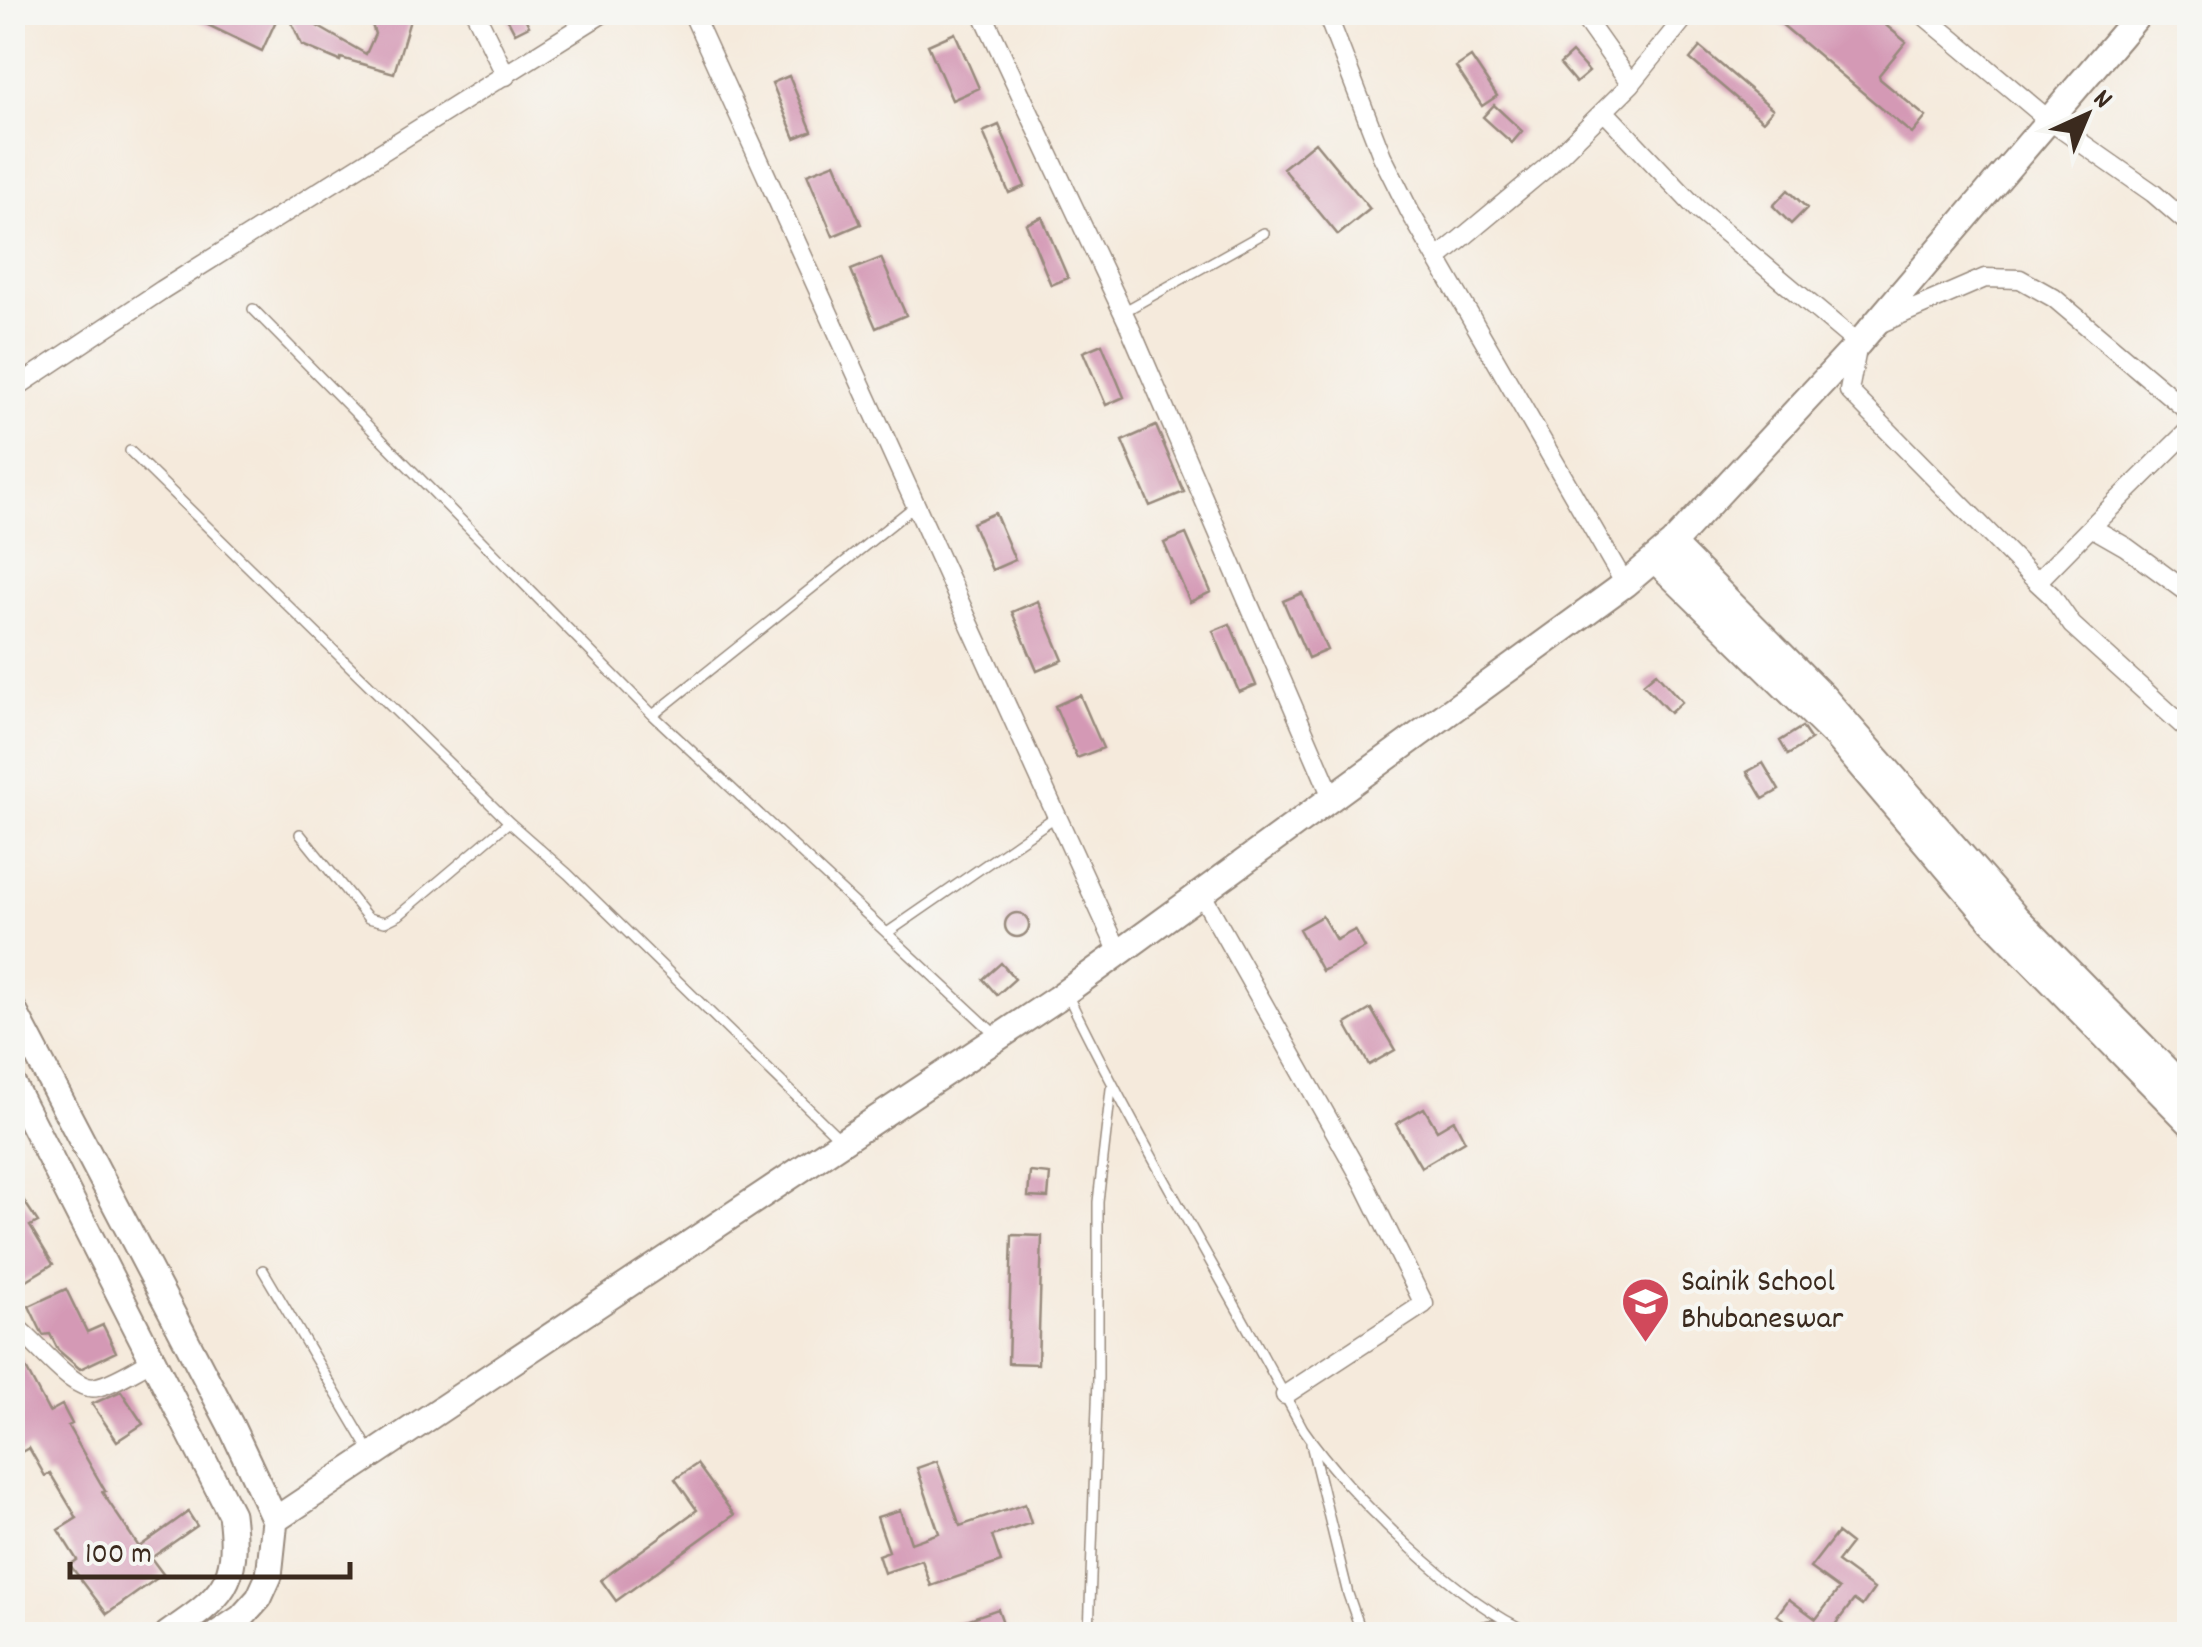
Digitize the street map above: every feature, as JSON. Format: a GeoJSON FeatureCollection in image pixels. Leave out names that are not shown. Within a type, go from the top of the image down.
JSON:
{"type":"FeatureCollection","features":[{"type":"Feature","properties":{"kind":"street"},"geometry":{"type":"LineString","coordinates":[[475,12],[506,76]]}},
{"type":"Feature","properties":{"kind":"street"},"geometry":{"type":"LineString","coordinates":[[12,390],[162,290],[605,12]]}},
{"type":"Feature","properties":{"kind":"street"},"geometry":{"type":"LineString","coordinates":[[692,12],[1119,953]]}},
{"type":"Feature","properties":{"kind":"street"},"geometry":{"type":"LineString","coordinates":[[982,12],[1123,312],[1332,798]]}},
{"type":"Feature","properties":{"kind":"street"},"geometry":{"type":"LineString","coordinates":[[1326,12],[1382,156],[1625,584]]}},
{"type":"Feature","properties":{"kind":"street"},"geometry":{"type":"LineString","coordinates":[[1580,12],[1631,84]]}},
{"type":"Feature","properties":{"kind":"street"},"geometry":{"type":"LineString","coordinates":[[1438,258],[1546,168],[1631,84],[1689,12]]}},
{"type":"Feature","properties":{"kind":"street"},"geometry":{"type":"LineString","coordinates":[[1920,12],[2050,120],[2152,193],[2190,226]]}},
{"type":"Feature","properties":{"kind":"street"},"geometry":{"type":"LineString","coordinates":[[275,1520],[1066,992],[1625,584],[1663,551],[1865,335],[2140,12]]}},
{"type":"Feature","properties":{"kind":"street"},"geometry":{"type":"LineString","coordinates":[[1604,111],[1697,209],[1865,335]]}},
{"type":"Feature","properties":{"kind":"street"},"geometry":{"type":"LineString","coordinates":[[2190,413],[2054,298],[2020,279],[1986,278],[1865,335],[1849,391],[2051,595],[2072,625],[2190,732]]}},
{"type":"Feature","properties":{"kind":"street"},"geometry":{"type":"LineString","coordinates":[[2037,582],[2190,429]]}},
{"type":"Feature","properties":{"kind":"street"},"geometry":{"type":"LineString","coordinates":[[2090,527],[2126,547],[2190,594]]}},
{"type":"Feature","properties":{"kind":"street"},"geometry":{"type":"LineString","coordinates":[[1663,551],[1822,696],[2016,917],[2190,1094]]}},
{"type":"Feature","properties":{"kind":"street"},"geometry":{"type":"LineString","coordinates":[[1663,551],[1822,723],[1990,920],[2190,1123]]}},
{"type":"Feature","properties":{"kind":"street"},"geometry":{"type":"LineString","coordinates":[[1201,893],[1364,1183],[1424,1304],[1285,1395]]}},
{"type":"Feature","properties":{"kind":"street"},"geometry":{"type":"LineString","coordinates":[[12,1008],[231,1426],[275,1520],[269,1576],[259,1598],[241,1618],[217,1634]]}},
{"type":"Feature","properties":{"kind":"street"},"geometry":{"type":"LineString","coordinates":[[12,1083],[231,1514],[235,1547],[227,1582],[214,1603],[168,1634]]}},
{"type":"Feature","properties":{"kind":"street"},"geometry":{"type":"LineString","coordinates":[[12,1324],[30,1336],[82,1388],[96,1388],[154,1360]]}},
{"type":"Feature","properties":{"kind":"lane"},"geometry":{"type":"LineString","coordinates":[[1123,312],[1264,232]]}},
{"type":"Feature","properties":{"kind":"lane"},"geometry":{"type":"LineString","coordinates":[[253,310],[653,716],[998,1037]]}},
{"type":"Feature","properties":{"kind":"lane"},"geometry":{"type":"LineString","coordinates":[[130,451],[842,1142]]}},
{"type":"Feature","properties":{"kind":"lane"},"geometry":{"type":"LineString","coordinates":[[653,716],[916,505]]}},
{"type":"Feature","properties":{"kind":"lane"},"geometry":{"type":"LineString","coordinates":[[887,933],[1056,817]]}},
{"type":"Feature","properties":{"kind":"lane"},"geometry":{"type":"LineString","coordinates":[[300,834],[368,918],[386,922],[509,822]]}},
{"type":"Feature","properties":{"kind":"lane"},"geometry":{"type":"LineString","coordinates":[[1066,992],[1112,1086],[1326,1464],[1471,1600],[1534,1634]]}},
{"type":"Feature","properties":{"kind":"lane"},"geometry":{"type":"LineString","coordinates":[[1089,1634],[1098,1378],[1098,1202],[1112,1086]]}},
{"type":"Feature","properties":{"kind":"lane"},"geometry":{"type":"LineString","coordinates":[[263,1270],[373,1455]]}},
{"type":"Feature","properties":{"kind":"lane"},"geometry":{"type":"LineString","coordinates":[[1310,1439],[1348,1594],[1362,1634]]}},
{"type":"Feature","properties":{"kind":"lane"},"geometry":{"type":"LineString","coordinates":[[1453,1634],[1490,1625],[1520,1629]]}},
{"type":"Feature","properties":{"kind":"building"},"geometry":{"type":"Polygon","coordinates":[[[181,12],[280,12],[262,51],[181,12]]]}},
{"type":"Feature","properties":{"kind":"building"},"geometry":{"type":"Polygon","coordinates":[[[287,12],[313,12],[317,26],[366,54],[375,34],[368,12],[408,12],[410,20],[394,73],[341,58],[340,61],[302,45],[287,12]]]}},
{"type":"Feature","properties":{"kind":"building"},"geometry":{"type":"Polygon","coordinates":[[[504,12],[522,12],[529,26],[515,33],[504,12]]]}},
{"type":"Feature","properties":{"kind":"building"},"geometry":{"type":"Polygon","coordinates":[[[1767,12],[1870,12],[1906,42],[1879,75],[1880,79],[1926,117],[1912,134],[1767,12]]]}},
{"type":"Feature","properties":{"kind":"building"},"geometry":{"type":"Polygon","coordinates":[[[955,33],[979,88],[952,100],[928,45],[955,33]]]}},
{"type":"Feature","properties":{"kind":"building"},"geometry":{"type":"Polygon","coordinates":[[[1700,47],[1773,109],[1763,121],[1690,59],[1700,47]]]}},
{"type":"Feature","properties":{"kind":"building"},"geometry":{"type":"Polygon","coordinates":[[[1572,53],[1589,72],[1576,83],[1560,64],[1572,53]]]}},
{"type":"Feature","properties":{"kind":"building"},"geometry":{"type":"Polygon","coordinates":[[[1471,57],[1497,96],[1482,106],[1456,67],[1471,57]]]}},
{"type":"Feature","properties":{"kind":"building"},"geometry":{"type":"Polygon","coordinates":[[[789,76],[812,131],[795,138],[772,83],[789,76]]]}},
{"type":"Feature","properties":{"kind":"building"},"geometry":{"type":"Polygon","coordinates":[[[1494,105],[1522,131],[1512,143],[1483,117],[1494,105]]]}},
{"type":"Feature","properties":{"kind":"building"},"geometry":{"type":"Polygon","coordinates":[[[999,125],[1025,186],[1009,193],[983,132],[999,125]]]}},
{"type":"Feature","properties":{"kind":"building"},"geometry":{"type":"Polygon","coordinates":[[[1315,142],[1370,209],[1338,235],[1283,168],[1315,142]]]}},
{"type":"Feature","properties":{"kind":"building"},"geometry":{"type":"Polygon","coordinates":[[[835,163],[861,224],[833,236],[807,174],[835,163]]]}},
{"type":"Feature","properties":{"kind":"building"},"geometry":{"type":"Polygon","coordinates":[[[1788,190],[1807,208],[1791,224],[1773,206],[1788,190]]]}},
{"type":"Feature","properties":{"kind":"building"},"geometry":{"type":"Polygon","coordinates":[[[1042,217],[1068,278],[1051,285],[1026,224],[1042,217]]]}},
{"type":"Feature","properties":{"kind":"building"},"geometry":{"type":"Polygon","coordinates":[[[881,258],[906,315],[876,328],[851,270],[881,258]]]}},
{"type":"Feature","properties":{"kind":"building"},"geometry":{"type":"Polygon","coordinates":[[[1102,344],[1124,397],[1106,405],[1083,352],[1102,344]]]}},
{"type":"Feature","properties":{"kind":"building"},"geometry":{"type":"Polygon","coordinates":[[[1156,426],[1184,492],[1150,506],[1122,441],[1156,426]]]}},
{"type":"Feature","properties":{"kind":"building"},"geometry":{"type":"Polygon","coordinates":[[[995,513],[1015,560],[992,570],[972,523],[995,513]]]}},
{"type":"Feature","properties":{"kind":"building"},"geometry":{"type":"Polygon","coordinates":[[[1186,534],[1211,592],[1190,602],[1164,543],[1186,534]]]}},
{"type":"Feature","properties":{"kind":"building"},"geometry":{"type":"Polygon","coordinates":[[[1302,593],[1327,650],[1308,658],[1283,601],[1302,593]]]}},
{"type":"Feature","properties":{"kind":"building"},"geometry":{"type":"Polygon","coordinates":[[[1038,601],[1063,660],[1037,671],[1012,612],[1038,601]]]}},
{"type":"Feature","properties":{"kind":"building"},"geometry":{"type":"Polygon","coordinates":[[[1230,624],[1256,685],[1239,692],[1213,631],[1230,624]]]}},
{"type":"Feature","properties":{"kind":"building"},"geometry":{"type":"Polygon","coordinates":[[[1656,673],[1682,702],[1670,713],[1643,684],[1656,673]]]}},
{"type":"Feature","properties":{"kind":"building"},"geometry":{"type":"Polygon","coordinates":[[[1080,695],[1103,748],[1077,758],[1055,706],[1080,695]]]}},
{"type":"Feature","properties":{"kind":"building"},"geometry":{"type":"Polygon","coordinates":[[[1802,727],[1811,740],[1788,755],[1780,741],[1802,727]]]}},
{"type":"Feature","properties":{"kind":"building"},"geometry":{"type":"Polygon","coordinates":[[[1763,763],[1779,790],[1763,799],[1747,772],[1763,763]]]}},
{"type":"Feature","properties":{"kind":"building"},"geometry":{"type":"Polygon","coordinates":[[[1017,913],[1029,925],[1017,937],[1005,925],[1017,913]]]}},
{"type":"Feature","properties":{"kind":"building"},"geometry":{"type":"Polygon","coordinates":[[[1322,916],[1336,940],[1355,930],[1365,948],[1322,971],[1299,929],[1322,916]]]}},
{"type":"Feature","properties":{"kind":"building"},"geometry":{"type":"Polygon","coordinates":[[[1001,963],[1015,979],[997,995],[983,979],[1001,963]]]}},
{"type":"Feature","properties":{"kind":"building"},"geometry":{"type":"Polygon","coordinates":[[[1371,1009],[1395,1050],[1369,1065],[1346,1024],[1371,1009]]]}},
{"type":"Feature","properties":{"kind":"building"},"geometry":{"type":"Polygon","coordinates":[[[1424,1108],[1437,1130],[1454,1120],[1465,1141],[1421,1167],[1396,1124],[1424,1108]]]}},
{"type":"Feature","properties":{"kind":"building"},"geometry":{"type":"Polygon","coordinates":[[[1030,1172],[1050,1174],[1048,1198],[1028,1197],[1030,1172]]]}},
{"type":"Feature","properties":{"kind":"building"},"geometry":{"type":"Polygon","coordinates":[[[12,1183],[38,1222],[30,1226],[53,1264],[12,1289],[12,1183]]]}},
{"type":"Feature","properties":{"kind":"building"},"geometry":{"type":"Polygon","coordinates":[[[1012,1235],[1042,1236],[1038,1364],[1008,1363],[1012,1235]]]}},
{"type":"Feature","properties":{"kind":"building"},"geometry":{"type":"Polygon","coordinates":[[[66,1289],[87,1332],[103,1325],[116,1352],[80,1369],[58,1350],[50,1334],[43,1335],[29,1306],[66,1289]]]}},
{"type":"Feature","properties":{"kind":"building"},"geometry":{"type":"Polygon","coordinates":[[[12,1342],[49,1412],[62,1405],[72,1424],[68,1426],[105,1491],[102,1492],[139,1547],[188,1512],[197,1526],[151,1558],[163,1574],[107,1614],[70,1565],[77,1560],[58,1530],[77,1518],[50,1473],[45,1476],[29,1448],[12,1457],[12,1342]]]}},
{"type":"Feature","properties":{"kind":"building"},"geometry":{"type":"Polygon","coordinates":[[[121,1391],[143,1424],[117,1441],[92,1404],[121,1391]]]}},
{"type":"Feature","properties":{"kind":"building"},"geometry":{"type":"Polygon","coordinates":[[[937,1461],[960,1526],[1025,1504],[1031,1523],[992,1536],[1001,1562],[931,1586],[922,1560],[884,1573],[878,1555],[889,1551],[877,1517],[900,1510],[911,1543],[939,1533],[917,1468],[937,1461]]]}},
{"type":"Feature","properties":{"kind":"building"},"geometry":{"type":"Polygon","coordinates":[[[697,1464],[734,1515],[616,1601],[601,1580],[697,1510],[675,1479],[697,1464]]]}},
{"type":"Feature","properties":{"kind":"building"},"geometry":{"type":"Polygon","coordinates":[[[1837,1533],[1851,1544],[1837,1562],[1874,1589],[1862,1606],[1854,1600],[1831,1630],[1837,1634],[1803,1634],[1777,1615],[1789,1599],[1816,1619],[1839,1589],[1810,1568],[1837,1533]]]}},
{"type":"Feature","properties":{"kind":"building"},"geometry":{"type":"Polygon","coordinates":[[[998,1609],[1007,1634],[932,1634],[932,1632],[998,1609]]]}},
{"type":"Feature","properties":{"kind":"place","name":"Sainik School Bhubaneswar"},"geometry":{"type":"Point","coordinates":[1646,1344]}}]}
